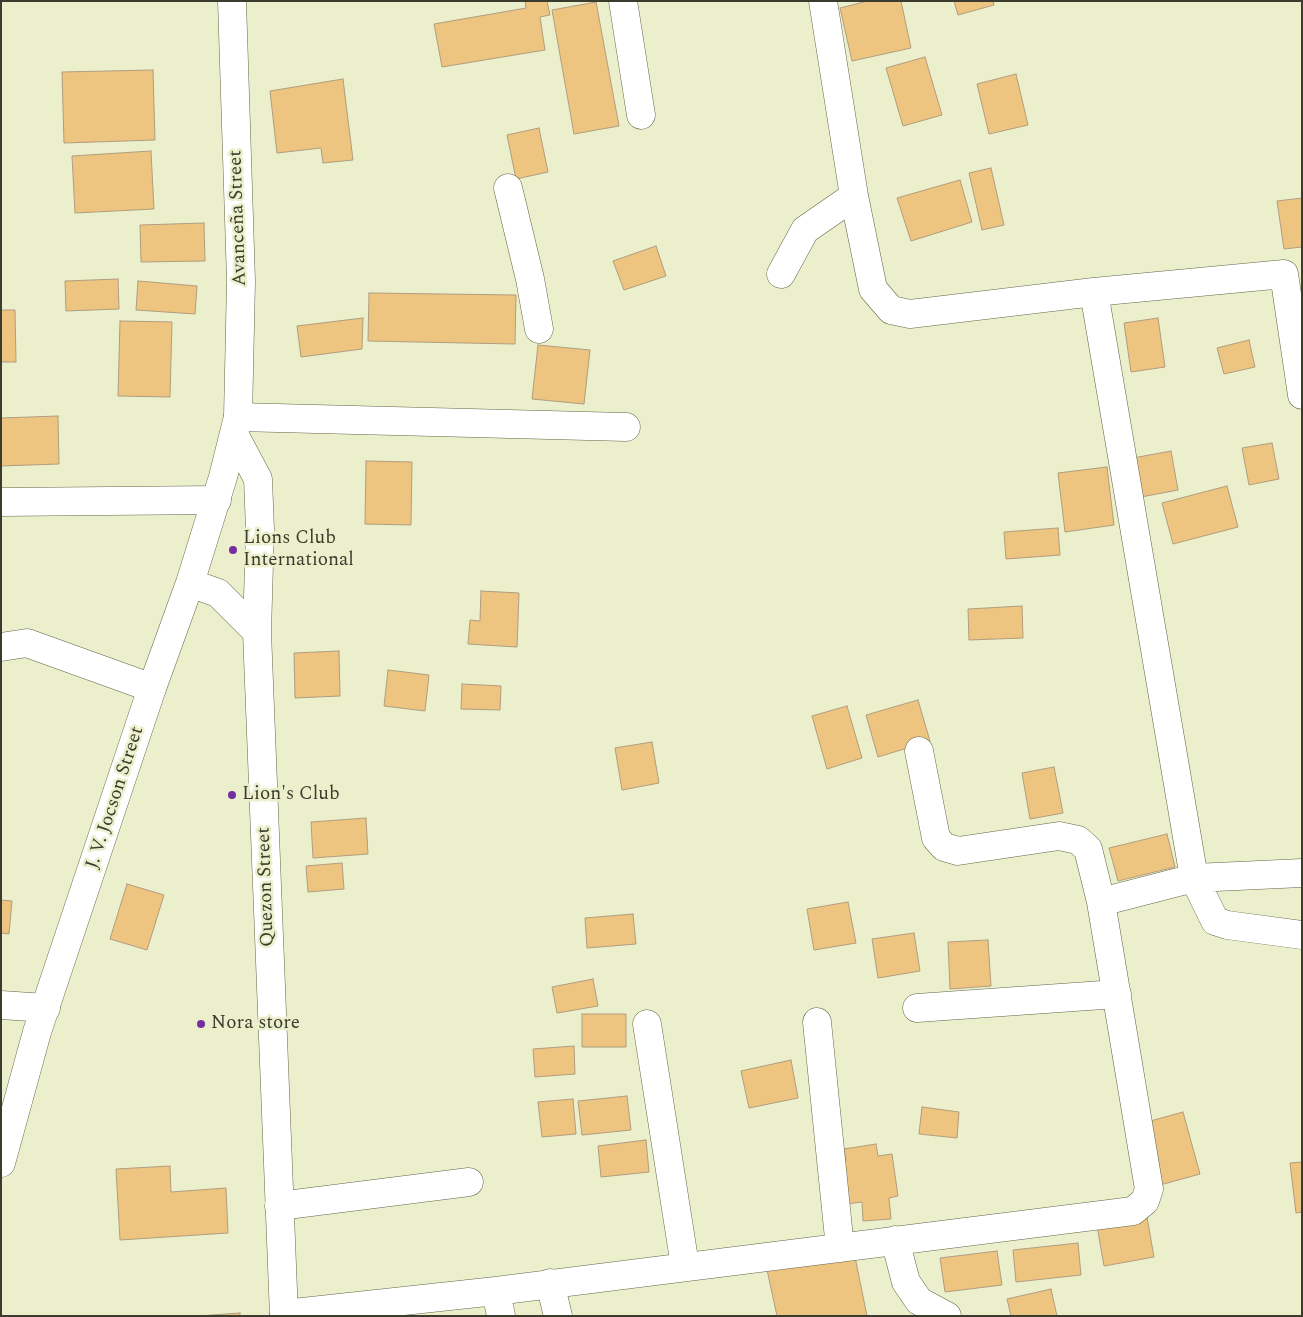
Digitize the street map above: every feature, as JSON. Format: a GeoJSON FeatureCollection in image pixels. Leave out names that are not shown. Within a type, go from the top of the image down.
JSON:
{"type":"FeatureCollection","features":[{"type":"Feature","properties":{"kind":"street","name":"Avanceña Street"},"geometry":{"type":"LineString","coordinates":[[232,1],[241,281],[236,426]]}},
{"type":"Feature","properties":{"kind":"street"},"geometry":{"type":"LineString","coordinates":[[622,1],[641,115]]}},
{"type":"Feature","properties":{"kind":"street"},"geometry":{"type":"LineString","coordinates":[[822,1],[854,196],[873,289],[891,310],[910,314],[1094,292],[1293,273],[1302,395]]}},
{"type":"Feature","properties":{"kind":"street"},"geometry":{"type":"LineString","coordinates":[[508,188],[540,329]]}},
{"type":"Feature","properties":{"kind":"street"},"geometry":{"type":"LineString","coordinates":[[782,274],[804,230],[854,196]]}},
{"type":"Feature","properties":{"kind":"street"},"geometry":{"type":"LineString","coordinates":[[1094,292],[1194,878],[1215,921],[1227,925],[1302,935]]}},
{"type":"Feature","properties":{"kind":"street"},"geometry":{"type":"LineString","coordinates":[[236,426],[626,427]]}},
{"type":"Feature","properties":{"kind":"street","name":"J. V. Jocson Street"},"geometry":{"type":"LineString","coordinates":[[1,1163],[46,1008],[152,688],[190,584],[236,426]]}},
{"type":"Feature","properties":{"kind":"street","name":"Quezon Street"},"geometry":{"type":"LineString","coordinates":[[236,426],[258,479],[260,530],[258,632],[284,1315]]}},
{"type":"Feature","properties":{"kind":"street"},"geometry":{"type":"LineString","coordinates":[[1,502],[216,500]]}},
{"type":"Feature","properties":{"kind":"street"},"geometry":{"type":"LineString","coordinates":[[190,584],[218,593],[258,632]]}},
{"type":"Feature","properties":{"kind":"street"},"geometry":{"type":"LineString","coordinates":[[1,647],[27,643],[152,688]]}},
{"type":"Feature","properties":{"kind":"street"},"geometry":{"type":"LineString","coordinates":[[284,1315],[498,1303],[550,1283],[1134,1210],[1144,1201],[1149,1189],[1102,902],[1088,849],[1078,840],[1059,836],[958,851],[944,847],[936,838],[920,751]]}},
{"type":"Feature","properties":{"kind":"street"},"geometry":{"type":"LineString","coordinates":[[1102,902],[1194,878],[1302,873]]}},
{"type":"Feature","properties":{"kind":"street"},"geometry":{"type":"LineString","coordinates":[[917,1008],[1117,994]]}},
{"type":"Feature","properties":{"kind":"street"},"geometry":{"type":"LineString","coordinates":[[1,1005],[46,1008]]}},
{"type":"Feature","properties":{"kind":"street"},"geometry":{"type":"LineString","coordinates":[[818,1022],[840,1248]]}},
{"type":"Feature","properties":{"kind":"street"},"geometry":{"type":"LineString","coordinates":[[647,1024],[685,1266]]}},
{"type":"Feature","properties":{"kind":"street"},"geometry":{"type":"LineString","coordinates":[[279,1206],[469,1182]]}},
{"type":"Feature","properties":{"kind":"street"},"geometry":{"type":"LineString","coordinates":[[895,1240],[906,1282],[919,1300],[947,1316]]}},
{"type":"Feature","properties":{"kind":"street"},"geometry":{"type":"LineString","coordinates":[[550,1283],[558,1316]]}},
{"type":"Feature","properties":{"kind":"building"},"geometry":{"type":"Polygon","coordinates":[[[525,1],[547,1],[550,15],[540,17],[545,50],[442,67],[434,24],[526,8],[525,1]]]}},
{"type":"Feature","properties":{"kind":"building"},"geometry":{"type":"Polygon","coordinates":[[[868,1],[901,1],[911,48],[852,61],[840,8],[868,1]]]}},
{"type":"Feature","properties":{"kind":"building"},"geometry":{"type":"Polygon","coordinates":[[[954,1],[993,1],[994,5],[958,15],[954,1]]]}},
{"type":"Feature","properties":{"kind":"building"},"geometry":{"type":"Polygon","coordinates":[[[596,2],[619,126],[574,134],[552,10],[596,2]]]}},
{"type":"Feature","properties":{"kind":"building"},"geometry":{"type":"Polygon","coordinates":[[[925,57],[942,115],[903,126],[886,68],[925,57]]]}},
{"type":"Feature","properties":{"kind":"building"},"geometry":{"type":"Polygon","coordinates":[[[153,70],[155,140],[64,143],[62,72],[153,70]]]}},
{"type":"Feature","properties":{"kind":"building"},"geometry":{"type":"Polygon","coordinates":[[[1016,74],[1028,125],[989,134],[977,84],[1016,74]]]}},
{"type":"Feature","properties":{"kind":"building"},"geometry":{"type":"Polygon","coordinates":[[[343,79],[353,160],[323,163],[321,148],[277,153],[270,91],[343,79]]]}},
{"type":"Feature","properties":{"kind":"building"},"geometry":{"type":"Polygon","coordinates":[[[539,128],[548,172],[516,179],[507,135],[539,128]]]}},
{"type":"Feature","properties":{"kind":"building"},"geometry":{"type":"Polygon","coordinates":[[[151,151],[154,209],[75,213],[72,156],[151,151]]]}},
{"type":"Feature","properties":{"kind":"building"},"geometry":{"type":"Polygon","coordinates":[[[991,168],[1004,225],[982,230],[969,173],[991,168]]]}},
{"type":"Feature","properties":{"kind":"building"},"geometry":{"type":"Polygon","coordinates":[[[960,180],[972,222],[911,241],[897,198],[960,180]]]}},
{"type":"Feature","properties":{"kind":"building"},"geometry":{"type":"Polygon","coordinates":[[[1302,198],[1302,247],[1284,249],[1277,201],[1302,198]]]}},
{"type":"Feature","properties":{"kind":"building"},"geometry":{"type":"Polygon","coordinates":[[[204,223],[205,261],[141,262],[140,225],[204,223]]]}},
{"type":"Feature","properties":{"kind":"building"},"geometry":{"type":"Polygon","coordinates":[[[656,246],[666,276],[624,290],[613,261],[656,246]]]}},
{"type":"Feature","properties":{"kind":"building"},"geometry":{"type":"Polygon","coordinates":[[[118,279],[119,309],[66,311],[65,281],[118,279]]]}},
{"type":"Feature","properties":{"kind":"building"},"geometry":{"type":"Polygon","coordinates":[[[138,281],[197,286],[195,314],[136,310],[138,281]]]}},
{"type":"Feature","properties":{"kind":"building"},"geometry":{"type":"Polygon","coordinates":[[[369,293],[516,295],[515,344],[368,341],[369,293]]]}},
{"type":"Feature","properties":{"kind":"building"},"geometry":{"type":"Polygon","coordinates":[[[1,310],[15,310],[16,362],[1,362],[1,310]]]}},
{"type":"Feature","properties":{"kind":"building"},"geometry":{"type":"Polygon","coordinates":[[[363,318],[362,349],[301,357],[297,326],[363,318]]]}},
{"type":"Feature","properties":{"kind":"building"},"geometry":{"type":"Polygon","coordinates":[[[1158,318],[1165,367],[1131,372],[1124,323],[1158,318]]]}},
{"type":"Feature","properties":{"kind":"building"},"geometry":{"type":"Polygon","coordinates":[[[120,321],[172,322],[170,397],[118,396],[120,321]]]}},
{"type":"Feature","properties":{"kind":"building"},"geometry":{"type":"Polygon","coordinates":[[[1249,340],[1255,367],[1224,374],[1217,348],[1249,340]]]}},
{"type":"Feature","properties":{"kind":"building"},"geometry":{"type":"Polygon","coordinates":[[[538,345],[590,350],[584,404],[532,399],[538,345]]]}},
{"type":"Feature","properties":{"kind":"building"},"geometry":{"type":"Polygon","coordinates":[[[58,416],[59,464],[1,466],[1,418],[58,416]]]}},
{"type":"Feature","properties":{"kind":"building"},"geometry":{"type":"Polygon","coordinates":[[[1272,443],[1279,479],[1249,485],[1242,448],[1272,443]]]}},
{"type":"Feature","properties":{"kind":"building"},"geometry":{"type":"Polygon","coordinates":[[[1171,451],[1178,490],[1141,497],[1133,458],[1171,451]]]}},
{"type":"Feature","properties":{"kind":"building"},"geometry":{"type":"Polygon","coordinates":[[[366,461],[412,462],[411,525],[365,524],[366,461]]]}},
{"type":"Feature","properties":{"kind":"building"},"geometry":{"type":"Polygon","coordinates":[[[1107,467],[1114,525],[1065,532],[1058,473],[1107,467]]]}},
{"type":"Feature","properties":{"kind":"building"},"geometry":{"type":"Polygon","coordinates":[[[1227,486],[1238,527],[1173,544],[1162,503],[1227,486]]]}},
{"type":"Feature","properties":{"kind":"building"},"geometry":{"type":"Polygon","coordinates":[[[1058,528],[1060,555],[1006,559],[1004,532],[1058,528]]]}},
{"type":"Feature","properties":{"kind":"building"},"geometry":{"type":"Polygon","coordinates":[[[481,591],[519,593],[517,647],[468,644],[470,620],[480,621],[481,591]]]}},
{"type":"Feature","properties":{"kind":"building"},"geometry":{"type":"Polygon","coordinates":[[[1022,606],[1023,638],[969,640],[968,609],[1022,606]]]}},
{"type":"Feature","properties":{"kind":"building"},"geometry":{"type":"Polygon","coordinates":[[[339,651],[340,696],[295,698],[294,653],[339,651]]]}},
{"type":"Feature","properties":{"kind":"building"},"geometry":{"type":"Polygon","coordinates":[[[388,670],[429,675],[425,711],[384,706],[388,670]]]}},
{"type":"Feature","properties":{"kind":"building"},"geometry":{"type":"Polygon","coordinates":[[[462,684],[501,686],[500,710],[461,709],[462,684]]]}},
{"type":"Feature","properties":{"kind":"building"},"geometry":{"type":"Polygon","coordinates":[[[918,700],[930,741],[878,757],[866,715],[918,700]]]}},
{"type":"Feature","properties":{"kind":"building"},"geometry":{"type":"Polygon","coordinates":[[[847,706],[862,758],[827,769],[812,716],[847,706]]]}},
{"type":"Feature","properties":{"kind":"building"},"geometry":{"type":"Polygon","coordinates":[[[652,742],[659,783],[622,790],[615,748],[652,742]]]}},
{"type":"Feature","properties":{"kind":"building"},"geometry":{"type":"Polygon","coordinates":[[[1054,767],[1063,813],[1030,819],[1022,773],[1054,767]]]}},
{"type":"Feature","properties":{"kind":"building"},"geometry":{"type":"Polygon","coordinates":[[[366,818],[368,854],[313,858],[311,822],[366,818]]]}},
{"type":"Feature","properties":{"kind":"building"},"geometry":{"type":"Polygon","coordinates":[[[1167,834],[1175,867],[1118,881],[1109,848],[1167,834]]]}},
{"type":"Feature","properties":{"kind":"building"},"geometry":{"type":"Polygon","coordinates":[[[342,863],[344,889],[308,892],[306,866],[342,863]]]}},
{"type":"Feature","properties":{"kind":"building"},"geometry":{"type":"Polygon","coordinates":[[[127,884],[164,895],[147,950],[110,939],[127,884]]]}},
{"type":"Feature","properties":{"kind":"building"},"geometry":{"type":"Polygon","coordinates":[[[1,900],[12,901],[9,934],[1,933],[1,900]]]}},
{"type":"Feature","properties":{"kind":"building"},"geometry":{"type":"Polygon","coordinates":[[[848,902],[856,943],[814,950],[807,909],[848,902]]]}},
{"type":"Feature","properties":{"kind":"building"},"geometry":{"type":"Polygon","coordinates":[[[633,914],[636,944],[587,948],[585,918],[633,914]]]}},
{"type":"Feature","properties":{"kind":"building"},"geometry":{"type":"Polygon","coordinates":[[[914,933],[920,971],[878,978],[872,939],[914,933]]]}},
{"type":"Feature","properties":{"kind":"building"},"geometry":{"type":"Polygon","coordinates":[[[988,940],[991,986],[950,989],[948,942],[988,940]]]}},
{"type":"Feature","properties":{"kind":"building"},"geometry":{"type":"Polygon","coordinates":[[[593,979],[598,1006],[557,1013],[552,987],[593,979]]]}},
{"type":"Feature","properties":{"kind":"building"},"geometry":{"type":"Polygon","coordinates":[[[582,1014],[626,1014],[626,1047],[582,1047],[582,1014]]]}},
{"type":"Feature","properties":{"kind":"building"},"geometry":{"type":"Polygon","coordinates":[[[574,1046],[575,1074],[535,1077],[533,1049],[574,1046]]]}},
{"type":"Feature","properties":{"kind":"building"},"geometry":{"type":"Polygon","coordinates":[[[791,1060],[798,1098],[749,1108],[741,1071],[791,1060]]]}},
{"type":"Feature","properties":{"kind":"building"},"geometry":{"type":"Polygon","coordinates":[[[627,1096],[631,1130],[582,1135],[578,1101],[627,1096]]]}},
{"type":"Feature","properties":{"kind":"building"},"geometry":{"type":"Polygon","coordinates":[[[573,1099],[576,1134],[542,1137],[538,1102],[573,1099]]]}},
{"type":"Feature","properties":{"kind":"building"},"geometry":{"type":"Polygon","coordinates":[[[922,1107],[959,1112],[957,1138],[919,1134],[922,1107]]]}},
{"type":"Feature","properties":{"kind":"building"},"geometry":{"type":"Polygon","coordinates":[[[1183,1112],[1200,1174],[1160,1185],[1143,1123],[1183,1112]]]}},
{"type":"Feature","properties":{"kind":"building"},"geometry":{"type":"Polygon","coordinates":[[[646,1140],[649,1172],[601,1177],[598,1146],[646,1140]]]}},
{"type":"Feature","properties":{"kind":"building"},"geometry":{"type":"Polygon","coordinates":[[[876,1144],[878,1156],[892,1154],[898,1196],[889,1198],[891,1219],[863,1221],[862,1202],[846,1204],[840,1162],[846,1161],[844,1149],[876,1144]]]}},
{"type":"Feature","properties":{"kind":"building"},"geometry":{"type":"Polygon","coordinates":[[[1302,1162],[1302,1212],[1296,1213],[1290,1163],[1302,1162]]]}},
{"type":"Feature","properties":{"kind":"building"},"geometry":{"type":"Polygon","coordinates":[[[170,1166],[171,1192],[226,1188],[228,1233],[120,1240],[116,1169],[170,1166]]]}},
{"type":"Feature","properties":{"kind":"building"},"geometry":{"type":"Polygon","coordinates":[[[1147,1217],[1154,1257],[1104,1266],[1097,1226],[1147,1217]]]}},
{"type":"Feature","properties":{"kind":"building"},"geometry":{"type":"Polygon","coordinates":[[[1078,1243],[1081,1275],[1016,1282],[1013,1250],[1078,1243]]]}},
{"type":"Feature","properties":{"kind":"building"},"geometry":{"type":"Polygon","coordinates":[[[853,1247],[867,1316],[777,1316],[766,1265],[853,1247]]]}},
{"type":"Feature","properties":{"kind":"building"},"geometry":{"type":"Polygon","coordinates":[[[997,1251],[1002,1285],[945,1292],[940,1258],[997,1251]]]}},
{"type":"Feature","properties":{"kind":"building"},"geometry":{"type":"Polygon","coordinates":[[[1051,1289],[1057,1316],[1011,1316],[1007,1299],[1051,1289]]]}},
{"type":"Feature","properties":{"kind":"building"},"geometry":{"type":"Polygon","coordinates":[[[240,1313],[240,1316],[198,1316],[240,1313]]]}},
{"type":"Feature","properties":{"kind":"place","name":"Lions Club International"},"geometry":{"type":"Point","coordinates":[233,550]}},
{"type":"Feature","properties":{"kind":"place","name":"Lion's Club"},"geometry":{"type":"Point","coordinates":[232,795]}},
{"type":"Feature","properties":{"kind":"place","name":"Nora store"},"geometry":{"type":"Point","coordinates":[201,1024]}}]}
